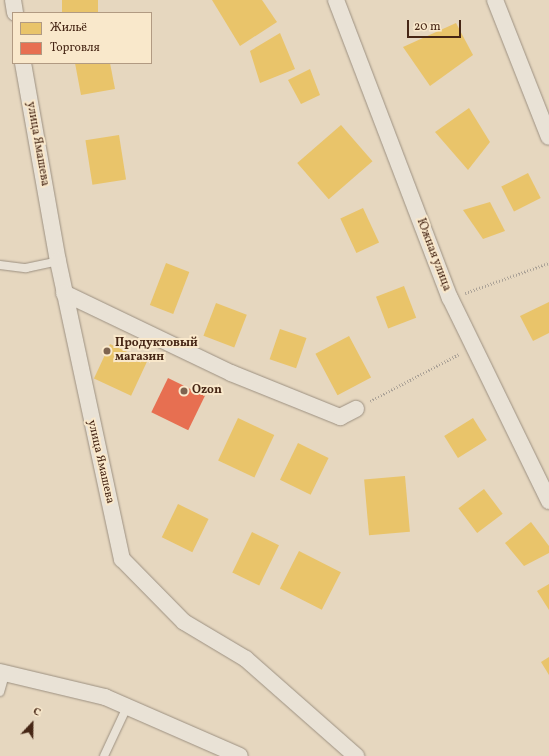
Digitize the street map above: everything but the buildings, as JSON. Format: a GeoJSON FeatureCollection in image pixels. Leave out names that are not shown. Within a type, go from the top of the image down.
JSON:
{"type":"FeatureCollection","features":[{"type":"Feature","properties":{"kind":"street"},"geometry":{"type":"LineString","coordinates":[[13,0],[15,12]]}},
{"type":"Feature","properties":{"kind":"street","name":"Южная улица"},"geometry":{"type":"LineString","coordinates":[[336,0],[450,298],[549,501]]}},
{"type":"Feature","properties":{"kind":"street"},"geometry":{"type":"LineString","coordinates":[[495,0],[549,137]]}},
{"type":"Feature","properties":{"kind":"street","name":"улица Ямашева"},"geometry":{"type":"LineString","coordinates":[[23,64],[64,293],[122,559],[184,622],[246,659],[356,756]]}},
{"type":"Feature","properties":{"kind":"street"},"geometry":{"type":"LineString","coordinates":[[64,293],[231,374],[340,417],[356,409]]}},
{"type":"Feature","properties":{"kind":"street"},"geometry":{"type":"LineString","coordinates":[[2,673],[105,697],[240,756]]}},
{"type":"Feature","properties":{"kind":"lane"},"geometry":{"type":"LineString","coordinates":[[0,265],[26,268],[58,261]]}},
{"type":"Feature","properties":{"kind":"lane"},"geometry":{"type":"LineString","coordinates":[[0,692],[2,673]]}},
{"type":"Feature","properties":{"kind":"lane"},"geometry":{"type":"LineString","coordinates":[[104,756],[127,706]]}},
{"type":"Feature","properties":{"kind":"path"},"geometry":{"type":"LineString","coordinates":[[450,298],[549,263]]}},
{"type":"Feature","properties":{"kind":"path"},"geometry":{"type":"LineString","coordinates":[[356,409],[473,346]]}},
{"type":"Feature","properties":{"kind":"place","name":"Продуктовый магазин"},"geometry":{"type":"Point","coordinates":[107,351]}},
{"type":"Feature","properties":{"kind":"place","name":"Ozon"},"geometry":{"type":"Point","coordinates":[184,391]}}]}
